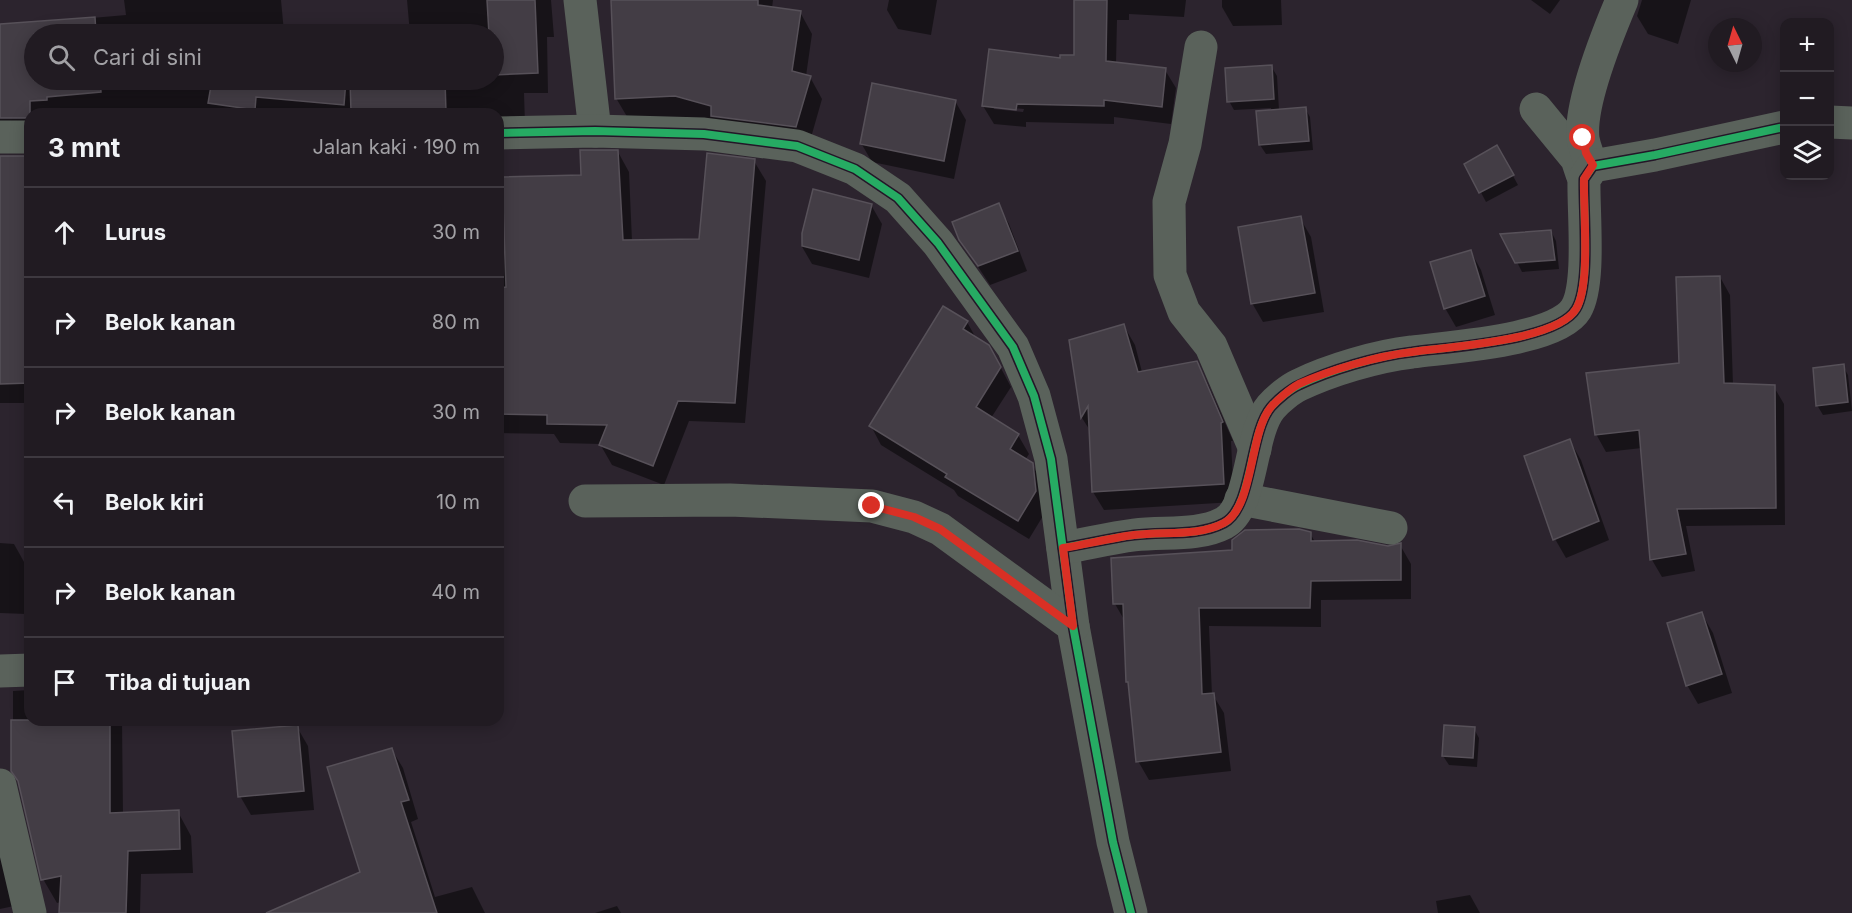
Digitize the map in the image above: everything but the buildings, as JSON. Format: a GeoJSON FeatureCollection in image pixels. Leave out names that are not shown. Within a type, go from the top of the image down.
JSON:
{"type":"FeatureCollection","features":[{"type":"Feature","properties":{"kind":"street"},"geometry":{"type":"LineString","coordinates":[[580,0],[595,131]]}},
{"type":"Feature","properties":{"kind":"street"},"geometry":{"type":"LineString","coordinates":[[1063,548],[1135,535],[1197,531],[1226,522],[1238,507],[1250,474],[1258,434],[1270,408],[1296,385],[1342,368],[1409,352],[1528,335],[1558,324],[1576,310],[1585,278],[1589,172],[1583,138],[1584,116],[1598,64],[1622,0]]}},
{"type":"Feature","properties":{"kind":"street"},"geometry":{"type":"LineString","coordinates":[[1201,47],[1185,144],[1169,202],[1170,275],[1184,312],[1211,346],[1255,449]]}},
{"type":"Feature","properties":{"kind":"street"},"geometry":{"type":"LineString","coordinates":[[1536,110],[1589,172]]}},
{"type":"Feature","properties":{"kind":"street"},"geometry":{"type":"LineString","coordinates":[[1834,122],[1852,123]]}},
{"type":"Feature","properties":{"kind":"street"},"geometry":{"type":"LineString","coordinates":[[1589,172],[1780,128]]}},
{"type":"Feature","properties":{"kind":"street"},"geometry":{"type":"LineString","coordinates":[[504,133],[595,131],[704,134],[797,146],[855,169],[898,198],[938,243],[1013,347],[1034,396],[1051,459],[1073,626],[1113,842],[1131,913]]}},
{"type":"Feature","properties":{"kind":"street"},"geometry":{"type":"LineString","coordinates":[[0,137],[24,136]]}},
{"type":"Feature","properties":{"kind":"street"},"geometry":{"type":"LineString","coordinates":[[1241,499],[1391,528]]}},
{"type":"Feature","properties":{"kind":"street"},"geometry":{"type":"LineString","coordinates":[[585,501],[730,500],[872,506],[914,517],[940,529],[1073,626]]}},
{"type":"Feature","properties":{"kind":"street"},"geometry":{"type":"LineString","coordinates":[[0,671],[24,670]]}},
{"type":"Feature","properties":{"kind":"street"},"geometry":{"type":"LineString","coordinates":[[0,785],[30,913]]}},
{"type":"Feature","properties":{"kind":"cycle path"},"geometry":{"type":"LineString","coordinates":[[1063,548],[1134,535],[1203,530],[1224,523],[1233,515],[1246,487],[1258,434],[1264,419],[1277,401],[1299,385],[1369,360],[1500,341],[1547,329],[1565,320],[1576,309],[1581,298],[1585,265],[1584,179],[1593,166],[1780,128]]}},
{"type":"Feature","properties":{"kind":"cycle path"},"geometry":{"type":"LineString","coordinates":[[504,133],[595,131],[704,134],[797,146],[855,169],[898,198],[938,243],[1013,347],[1034,396],[1051,459],[1073,626],[1113,842],[1131,913]]}},
{"type":"Feature","properties":{"kind":"route"},"geometry":{"type":"LineString","coordinates":[[872,506],[914,517],[940,529],[1073,626],[1063,548],[1135,535],[1197,531],[1226,522],[1238,507],[1250,474],[1258,434],[1270,408],[1296,385],[1342,368],[1409,352],[1528,335],[1558,324],[1576,310],[1585,278],[1584,179],[1593,165],[1586,153],[1583,138]]}}]}
